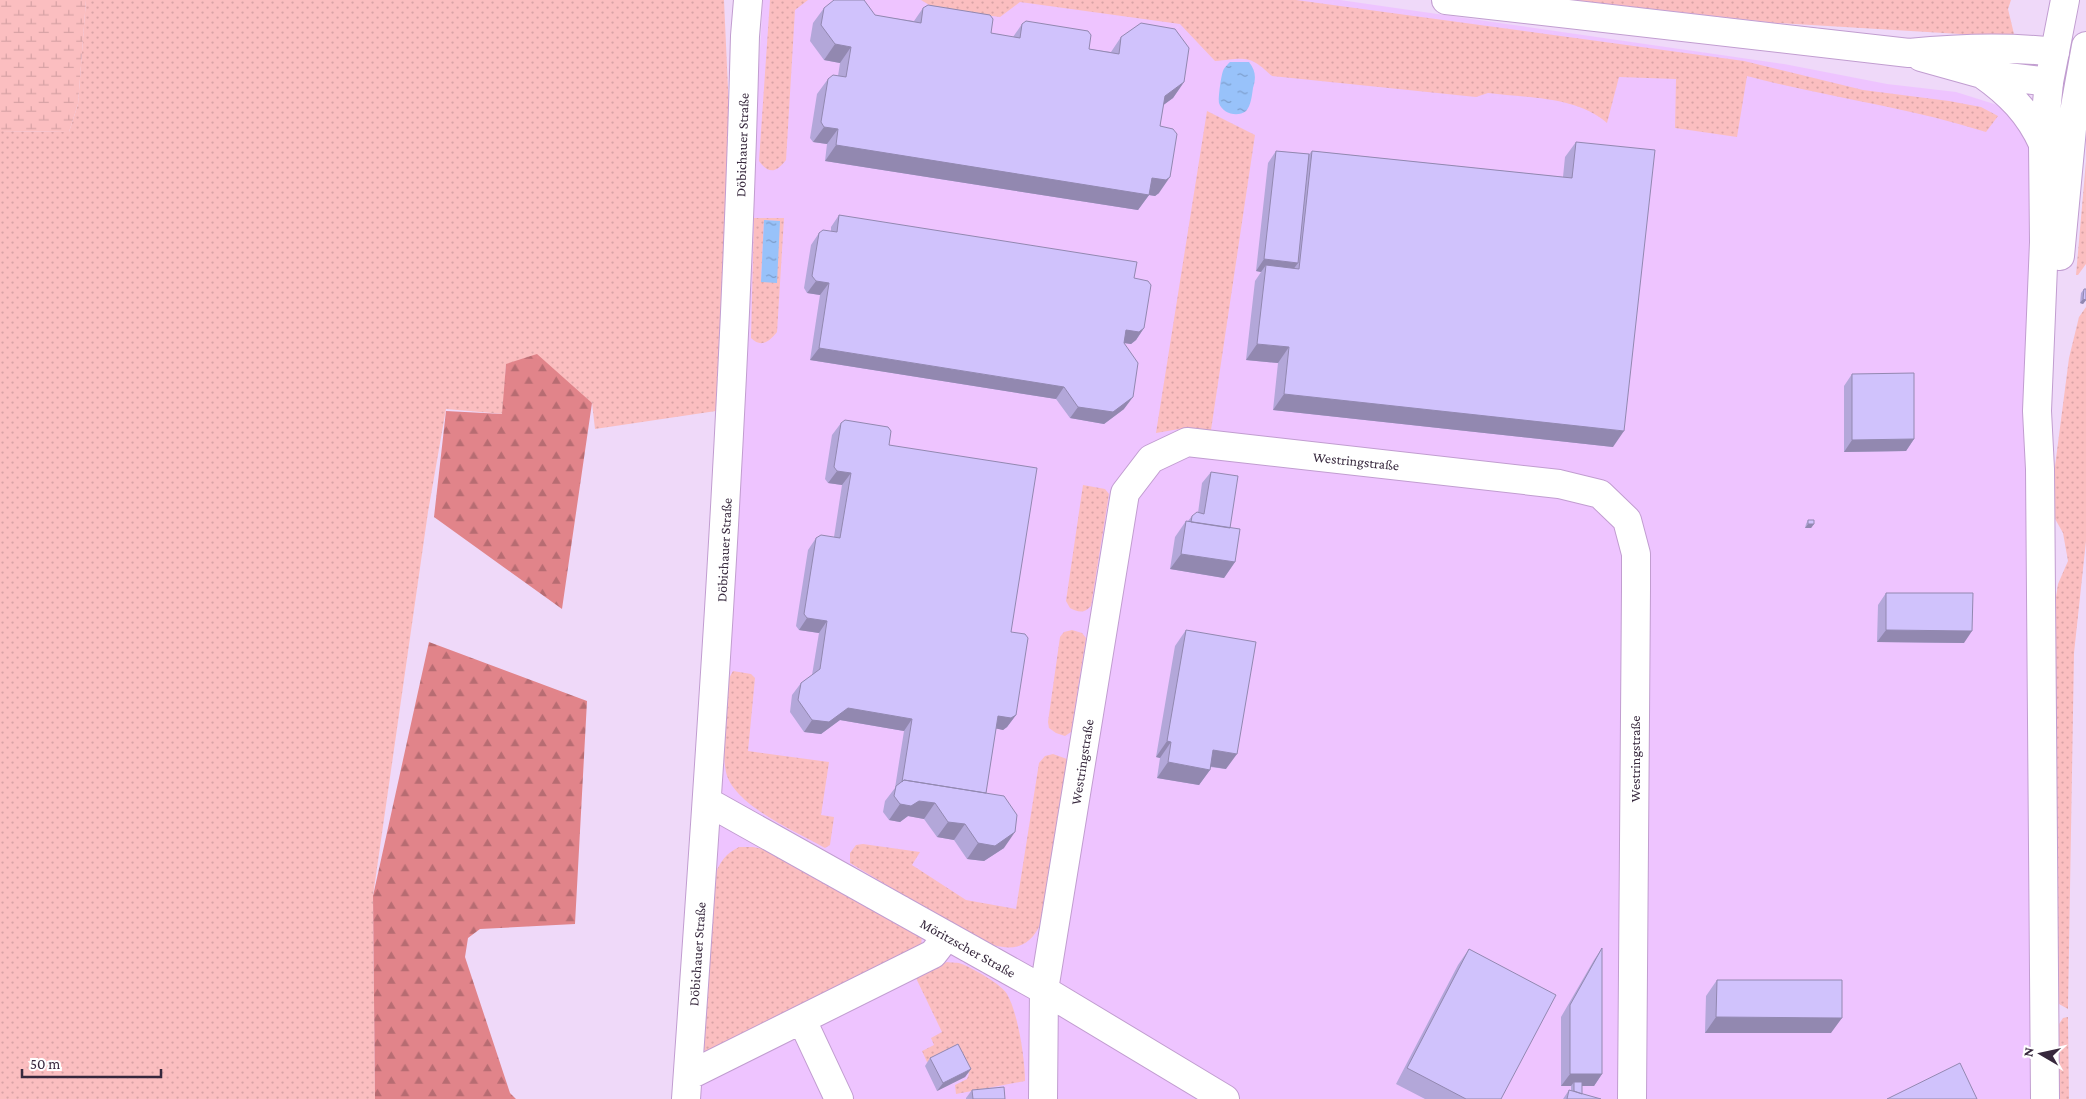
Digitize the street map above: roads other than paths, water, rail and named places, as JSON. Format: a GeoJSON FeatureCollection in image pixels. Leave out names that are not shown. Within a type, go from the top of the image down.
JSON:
{"type":"FeatureCollection","features":[{"type":"Feature","properties":{"kind":"street","name":"Döbichauer Straße"},"geometry":{"type":"LineString","coordinates":[[687,1088],[708,802],[735,354],[745,36],[748,0]]}},
{"type":"Feature","properties":{"kind":"street"},"geometry":{"type":"LineString","coordinates":[[1446,0],[1909,53],[1982,47],[2025,48],[2085,53],[2082,88],[2056,146]]}},
{"type":"Feature","properties":{"kind":"street"},"geometry":{"type":"LineString","coordinates":[[2045,1099],[2040,469],[2037,411],[2044,242],[2056,146],[2049,82],[2065,0]]}},
{"type":"Feature","properties":{"kind":"street"},"geometry":{"type":"LineString","coordinates":[[1909,53],[1945,65],[1982,74],[2082,88]]}},
{"type":"Feature","properties":{"kind":"street"},"geometry":{"type":"LineString","coordinates":[[1982,74],[2023,108],[2037,130],[2056,146]]}},
{"type":"Feature","properties":{"kind":"street"},"geometry":{"type":"LineString","coordinates":[[2056,146],[2086,128]]}},
{"type":"Feature","properties":{"kind":"street","name":"Westringstraße"},"geometry":{"type":"LineString","coordinates":[[1043,1099],[1044,990],[1125,494],[1151,459],[1187,442],[1559,484],[1600,494],[1627,520],[1636,554],[1632,1099]]}},
{"type":"Feature","properties":{"kind":"street","name":"Möritzscher Straße"},"geometry":{"type":"LineString","coordinates":[[708,802],[1044,990],[1224,1099]]}},
{"type":"Feature","properties":{"kind":"street"},"geometry":{"type":"LineString","coordinates":[[687,1088],[802,1020],[933,954],[947,936]]}},
{"type":"Feature","properties":{"kind":"street"},"geometry":{"type":"LineString","coordinates":[[802,1020],[839,1099]]}},
{"type":"Feature","properties":{"kind":"water"},"geometry":{"type":"Polygon","coordinates":[[[1230,62],[1249,62],[1255,75],[1249,106],[1246,111],[1238,114],[1226,112],[1219,103],[1222,74],[1230,62]]]}},
{"type":"Feature","properties":{"kind":"water"},"geometry":{"type":"Polygon","coordinates":[[[764,220],[780,221],[777,283],[761,282],[764,220]]]}}]}
